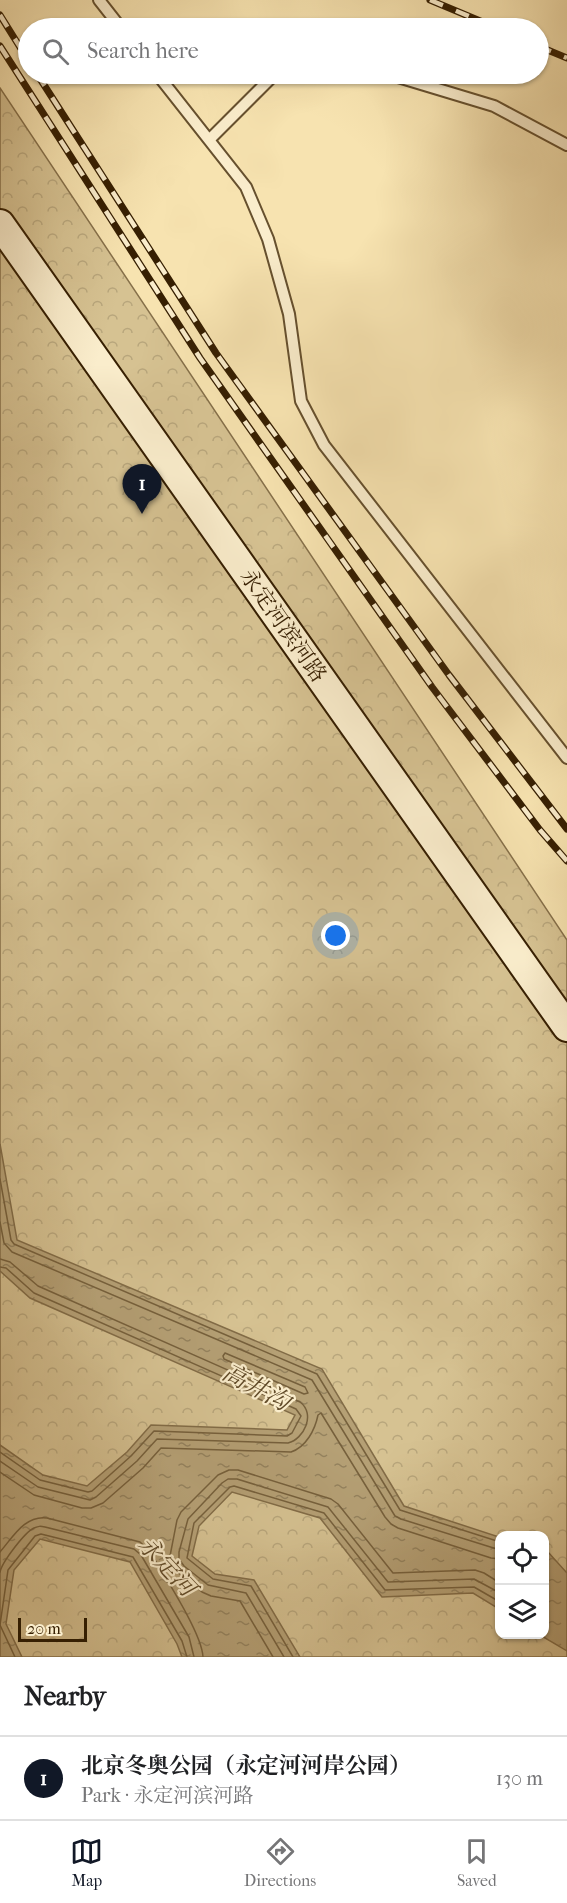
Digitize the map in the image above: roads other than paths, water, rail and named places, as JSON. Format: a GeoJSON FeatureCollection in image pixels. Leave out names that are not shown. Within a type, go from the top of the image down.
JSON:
{"type":"FeatureCollection","features":[{"type":"Feature","properties":{"kind":"street","name":"永定河滨河路"},"geometry":{"type":"LineString","coordinates":[[0,224],[567,1027]]}},
{"type":"Feature","properties":{"kind":"lane"},"geometry":{"type":"LineString","coordinates":[[99,0],[113,18]]}},
{"type":"Feature","properties":{"kind":"lane"},"geometry":{"type":"LineString","coordinates":[[164,84],[246,187],[268,239],[289,314],[301,401],[324,445],[567,758]]}},
{"type":"Feature","properties":{"kind":"lane"},"geometry":{"type":"LineString","coordinates":[[209,140],[265,84]]}},
{"type":"Feature","properties":{"kind":"lane"},"geometry":{"type":"LineString","coordinates":[[421,84],[494,106],[567,145]]}},
{"type":"Feature","properties":{"kind":"water"},"geometry":{"type":"Polygon","coordinates":[[[0,1144],[17,1240],[322,1369],[404,1506],[495,1536],[495,1607],[473,1593],[382,1597],[320,1518],[232,1492],[199,1526],[192,1556],[215,1574],[254,1580],[300,1657],[182,1657],[177,1644],[130,1562],[40,1539],[14,1570],[6,1624],[22,1657],[0,1657],[0,1445],[43,1475],[87,1486],[127,1452],[151,1425],[287,1430],[295,1415],[30,1298],[0,1271],[0,1144]]]}},
{"type":"Feature","properties":{"kind":"water"},"geometry":{"type":"Polygon","coordinates":[[[549,1553],[567,1573],[567,1651],[547,1639],[549,1639],[549,1553]]]}},
{"type":"Feature","properties":{"kind":"railway"},"geometry":{"type":"LineString","coordinates":[[430,0],[473,18]]}},
{"type":"Feature","properties":{"kind":"railway"},"geometry":{"type":"LineString","coordinates":[[0,15],[18,44]]}},
{"type":"Feature","properties":{"kind":"railway"},"geometry":{"type":"LineString","coordinates":[[0,46],[18,74]]}},
{"type":"Feature","properties":{"kind":"railway"},"geometry":{"type":"LineString","coordinates":[[549,51],[567,58]]}},
{"type":"Feature","properties":{"kind":"railway"},"geometry":{"type":"LineString","coordinates":[[24,84],[200,358],[432,687],[540,830],[567,861]]}},
{"type":"Feature","properties":{"kind":"railway"},"geometry":{"type":"LineString","coordinates":[[43,84],[216,353],[449,675],[567,829]]}},
{"type":"Feature","properties":{"kind":"place","name":"北京冬奥公园（永定河河岸公园）"},"geometry":{"type":"Point","coordinates":[142,514]}},
{"type":"Feature","properties":{"kind":"water label","name":"高井沟"},"geometry":{"type":"Point","coordinates":[256,1387]}},
{"type":"Feature","properties":{"kind":"water label","name":"永定河"},"geometry":{"type":"Point","coordinates":[167,1566]}}]}
